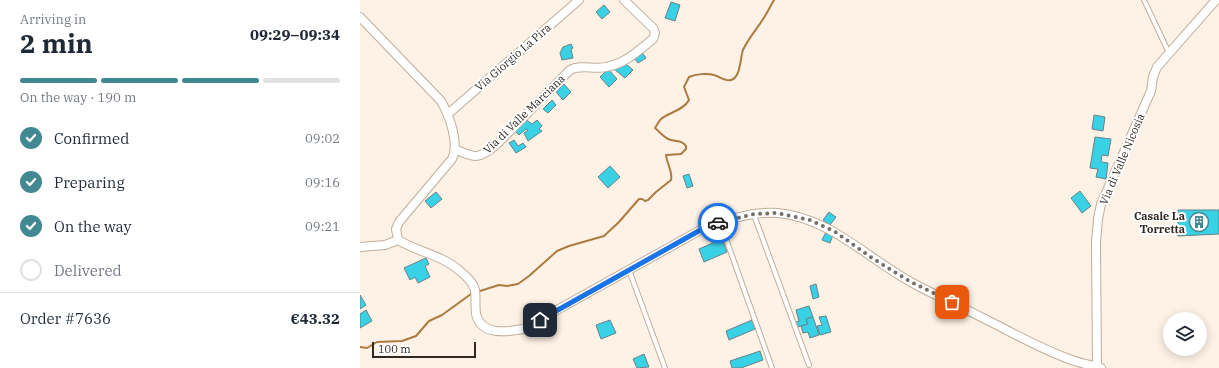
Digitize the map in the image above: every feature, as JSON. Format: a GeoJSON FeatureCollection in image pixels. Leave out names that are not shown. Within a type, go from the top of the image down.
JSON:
{"type":"FeatureCollection","features":[{"type":"Feature","properties":{"kind":"street","name":"Via Giorgio La Pira"},"geometry":{"type":"LineString","coordinates":[[448,114],[579,0]]}},
{"type":"Feature","properties":{"kind":"street","name":"Via di Valle Marciana"},"geometry":{"type":"LineString","coordinates":[[455,148],[474,157],[484,154],[497,144],[570,70],[579,67],[607,67],[621,62],[653,39],[655,35],[653,28],[624,0]]}},
{"type":"Feature","properties":{"kind":"street","name":"Via di Valle Nicosia"},"geometry":{"type":"LineString","coordinates":[[1099,368],[1096,242],[1098,219],[1102,204],[1151,91],[1153,77],[1157,67],[1216,0]]}},
{"type":"Feature","properties":{"kind":"street"},"geometry":{"type":"LineString","coordinates":[[360,17],[442,101],[448,114],[455,148],[452,159],[399,222],[396,229],[398,240]]}},
{"type":"Feature","properties":{"kind":"street"},"geometry":{"type":"LineString","coordinates":[[360,248],[385,245],[398,240],[444,259],[469,278],[475,289],[477,316],[480,323],[492,331],[500,332],[523,329],[704,228],[720,222],[754,214],[777,213],[810,220],[834,231],[872,258],[911,282],[1068,359],[1099,368]]}},
{"type":"Feature","properties":{"kind":"lane"},"geometry":{"type":"LineString","coordinates":[[1144,0],[1169,53]]}},
{"type":"Feature","properties":{"kind":"lane"},"geometry":{"type":"LineString","coordinates":[[754,214],[809,365]]}},
{"type":"Feature","properties":{"kind":"lane"},"geometry":{"type":"LineString","coordinates":[[720,222],[772,368]]}},
{"type":"Feature","properties":{"kind":"lane"},"geometry":{"type":"LineString","coordinates":[[629,270],[665,368]]}},
{"type":"Feature","properties":{"kind":"building"},"geometry":{"type":"Polygon","coordinates":[[[671,2],[680,5],[675,21],[665,18],[671,2]]]}},
{"type":"Feature","properties":{"kind":"building"},"geometry":{"type":"Polygon","coordinates":[[[604,5],[610,12],[602,19],[596,12],[604,5]]]}},
{"type":"Feature","properties":{"kind":"building"},"geometry":{"type":"Polygon","coordinates":[[[571,44],[573,48],[571,49],[573,58],[562,60],[560,53],[563,47],[571,44]]]}},
{"type":"Feature","properties":{"kind":"building"},"geometry":{"type":"Polygon","coordinates":[[[641,51],[646,58],[638,63],[633,56],[641,51]]]}},
{"type":"Feature","properties":{"kind":"building"},"geometry":{"type":"Polygon","coordinates":[[[626,64],[633,70],[625,78],[614,69],[626,64]]]}},
{"type":"Feature","properties":{"kind":"building"},"geometry":{"type":"Polygon","coordinates":[[[608,69],[617,79],[609,87],[600,77],[608,69]]]}},
{"type":"Feature","properties":{"kind":"building"},"geometry":{"type":"Polygon","coordinates":[[[564,84],[571,92],[563,100],[556,92],[564,84]]]}},
{"type":"Feature","properties":{"kind":"building"},"geometry":{"type":"Polygon","coordinates":[[[552,100],[556,105],[548,113],[543,109],[552,100]]]}},
{"type":"Feature","properties":{"kind":"building"},"geometry":{"type":"Polygon","coordinates":[[[1094,115],[1105,117],[1103,131],[1092,129],[1094,115]]]}},
{"type":"Feature","properties":{"kind":"building"},"geometry":{"type":"Polygon","coordinates":[[[524,118],[532,124],[537,120],[542,126],[539,129],[542,131],[528,141],[524,133],[528,130],[526,129],[519,135],[513,129],[524,118]]]}},
{"type":"Feature","properties":{"kind":"building"},"geometry":{"type":"Polygon","coordinates":[[[1095,137],[1111,139],[1108,156],[1102,155],[1101,162],[1108,163],[1106,179],[1096,177],[1098,169],[1090,168],[1095,137]]]}},
{"type":"Feature","properties":{"kind":"building"},"geometry":{"type":"Polygon","coordinates":[[[514,140],[518,146],[523,143],[526,147],[516,153],[509,143],[514,140]]]}},
{"type":"Feature","properties":{"kind":"building"},"geometry":{"type":"Polygon","coordinates":[[[610,166],[620,177],[608,188],[598,177],[610,166]]]}},
{"type":"Feature","properties":{"kind":"building"},"geometry":{"type":"Polygon","coordinates":[[[689,174],[693,186],[687,188],[683,176],[689,174]]]}},
{"type":"Feature","properties":{"kind":"building"},"geometry":{"type":"Polygon","coordinates":[[[1080,191],[1091,206],[1082,213],[1071,198],[1080,191]]]}},
{"type":"Feature","properties":{"kind":"building"},"geometry":{"type":"Polygon","coordinates":[[[436,192],[442,199],[431,208],[425,201],[436,192]]]}},
{"type":"Feature","properties":{"kind":"building","name":"Casale La Torretta"},"geometry":{"type":"Polygon","coordinates":[[[1178,210],[1219,210],[1219,234],[1178,236],[1178,210]]]}},
{"type":"Feature","properties":{"kind":"building"},"geometry":{"type":"Polygon","coordinates":[[[829,212],[836,217],[830,225],[823,220],[829,212]]]}},
{"type":"Feature","properties":{"kind":"building"},"geometry":{"type":"Polygon","coordinates":[[[826,232],[833,235],[830,243],[822,240],[826,232]]]}},
{"type":"Feature","properties":{"kind":"building"},"geometry":{"type":"Polygon","coordinates":[[[722,239],[727,252],[704,262],[699,249],[722,239]]]}},
{"type":"Feature","properties":{"kind":"building"},"geometry":{"type":"Polygon","coordinates":[[[426,258],[429,264],[425,266],[430,277],[418,283],[415,277],[410,280],[404,268],[426,258]]]}},
{"type":"Feature","properties":{"kind":"building"},"geometry":{"type":"Polygon","coordinates":[[[816,284],[819,297],[813,299],[810,286],[816,284]]]}},
{"type":"Feature","properties":{"kind":"building"},"geometry":{"type":"Polygon","coordinates":[[[360,295],[366,305],[360,309],[360,295]]]}},
{"type":"Feature","properties":{"kind":"building"},"geometry":{"type":"Polygon","coordinates":[[[809,306],[813,317],[806,319],[808,324],[798,327],[796,322],[799,321],[796,310],[809,306]]]}},
{"type":"Feature","properties":{"kind":"building"},"geometry":{"type":"Polygon","coordinates":[[[366,310],[372,321],[360,328],[360,314],[366,310]]]}},
{"type":"Feature","properties":{"kind":"building"},"geometry":{"type":"Polygon","coordinates":[[[826,316],[831,332],[820,335],[817,326],[822,325],[819,317],[826,316]]]}},
{"type":"Feature","properties":{"kind":"building"},"geometry":{"type":"Polygon","coordinates":[[[813,317],[819,335],[810,338],[808,332],[803,333],[801,326],[808,324],[806,319],[813,317]]]}},
{"type":"Feature","properties":{"kind":"building"},"geometry":{"type":"Polygon","coordinates":[[[610,320],[616,333],[601,339],[596,325],[610,320]]]}},
{"type":"Feature","properties":{"kind":"building"},"geometry":{"type":"Polygon","coordinates":[[[752,320],[755,329],[729,340],[726,331],[752,320]]]}},
{"type":"Feature","properties":{"kind":"building"},"geometry":{"type":"Polygon","coordinates":[[[760,351],[763,360],[741,368],[732,368],[730,361],[760,351]]]}},
{"type":"Feature","properties":{"kind":"building"},"geometry":{"type":"Polygon","coordinates":[[[644,354],[649,367],[637,368],[633,359],[644,354]]]}},
{"type":"Feature","properties":{"kind":"waterway"},"geometry":{"type":"LineString","coordinates":[[480,291],[499,285],[507,286],[518,284],[557,251],[604,236],[619,222],[639,199],[645,201],[648,200],[671,180],[666,155],[681,154],[686,149],[686,146],[681,142],[667,138],[655,128],[661,119],[680,109],[687,103],[689,100],[684,87],[689,77],[708,74],[722,79],[731,80],[737,75],[745,45],[774,0]]}},
{"type":"Feature","properties":{"kind":"waterway"},"geometry":{"type":"LineString","coordinates":[[360,347],[367,348],[377,342],[402,341],[416,336],[429,321],[442,315],[471,294]]}},
{"type":"Feature","properties":{"kind":"way so far"},"geometry":{"type":"LineString","coordinates":[[718,223],[754,214],[777,213],[810,220],[834,231],[872,258],[911,282],[952,302]]}},
{"type":"Feature","properties":{"kind":"place","name":"Casale La Torretta"},"geometry":{"type":"Point","coordinates":[1199,222]}},
{"type":"Feature","properties":{"kind":"route"},"geometry":{"type":"LineString","coordinates":[[540,320],[704,228],[718,223]]}}]}
